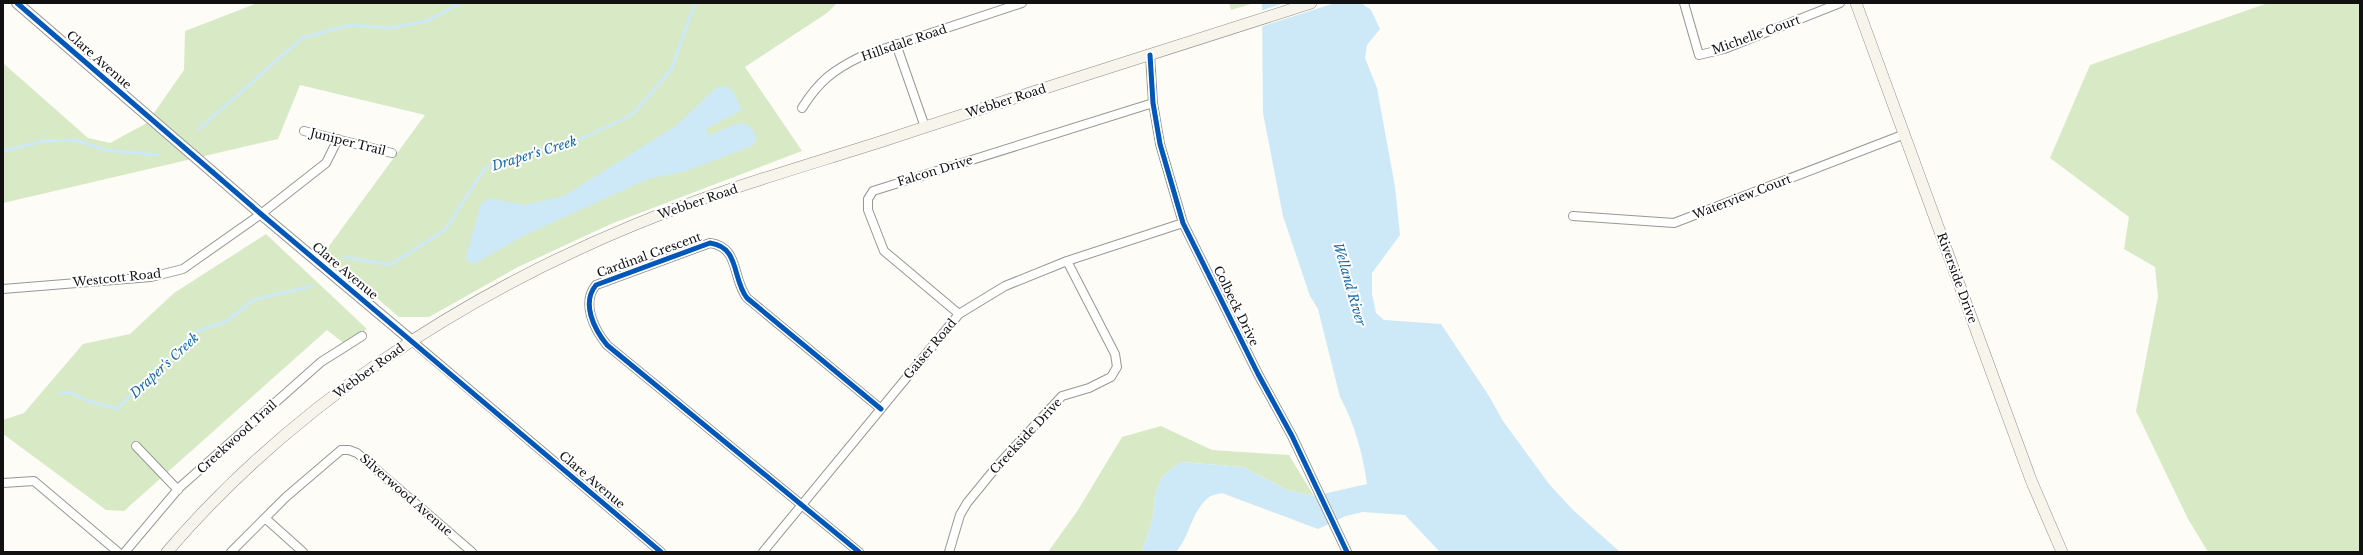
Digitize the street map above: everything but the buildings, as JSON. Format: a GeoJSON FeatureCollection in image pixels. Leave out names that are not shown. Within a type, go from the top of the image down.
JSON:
{"type":"FeatureCollection","features":[{"type":"Feature","properties":{"kind":"main road","name":"Webber Road"},"geometry":{"type":"LineString","coordinates":[[167,552],[227,488],[261,456],[360,376],[412,341],[487,295],[545,264],[636,224],[925,127],[1311,3]]}},
{"type":"Feature","properties":{"kind":"main road","name":"Riverside Drive"},"geometry":{"type":"LineString","coordinates":[[1856,3],[2031,480],[2062,552]]}},
{"type":"Feature","properties":{"kind":"street","name":"Hillsdale Road"},"geometry":{"type":"LineString","coordinates":[[802,108],[815,88],[832,72],[862,56],[1022,3]]}},
{"type":"Feature","properties":{"kind":"street","name":"Michelle Court"},"geometry":{"type":"LineString","coordinates":[[1684,3],[1699,55],[1724,49],[1840,3]]}},
{"type":"Feature","properties":{"kind":"street","name":"Clare Avenue"},"geometry":{"type":"LineString","coordinates":[[22,4],[260,214],[661,552]]}},
{"type":"Feature","properties":{"kind":"street"},"geometry":{"type":"LineString","coordinates":[[896,44],[925,127]]}},
{"type":"Feature","properties":{"kind":"street","name":"Colbeck Drive"},"geometry":{"type":"LineString","coordinates":[[1150,55],[1153,103],[1160,144],[1183,222],[1324,503],[1347,552]]}},
{"type":"Feature","properties":{"kind":"street","name":"Falcon Drive"},"geometry":{"type":"LineString","coordinates":[[959,314],[884,251],[868,210],[868,199],[873,191],[1153,103]]}},
{"type":"Feature","properties":{"kind":"street","name":"Juniper Trail"},"geometry":{"type":"LineString","coordinates":[[304,131],[392,153]]}},
{"type":"Feature","properties":{"kind":"street","name":"Waterview Court"},"geometry":{"type":"LineString","coordinates":[[1573,216],[1674,223],[1905,134]]}},
{"type":"Feature","properties":{"kind":"street","name":"Westcott Road"},"geometry":{"type":"LineString","coordinates":[[3,289],[151,277],[183,269],[260,214],[326,163],[338,140]]}},
{"type":"Feature","properties":{"kind":"street","name":"Gaiser Road"},"geometry":{"type":"LineString","coordinates":[[763,552],[959,314],[1005,286],[1067,261],[1183,222]]}},
{"type":"Feature","properties":{"kind":"street","name":"Cardinal Crescent"},"geometry":{"type":"LineString","coordinates":[[859,552],[607,344],[595,328],[589,301],[591,291],[596,285],[710,243],[719,244],[727,250],[741,290],[747,298],[881,409]]}},
{"type":"Feature","properties":{"kind":"street","name":"Creekside Drive"},"geometry":{"type":"LineString","coordinates":[[949,552],[960,515],[967,503],[1003,460],[1062,396],[1089,388],[1111,377],[1117,367],[1115,354],[1067,261]]}},
{"type":"Feature","properties":{"kind":"street","name":"Creekwood Trail"},"geometry":{"type":"LineString","coordinates":[[125,552],[178,490],[321,362],[362,336]]}},
{"type":"Feature","properties":{"kind":"street"},"geometry":{"type":"LineString","coordinates":[[136,446],[178,490]]}},
{"type":"Feature","properties":{"kind":"street","name":"Silverwood Avenue"},"geometry":{"type":"LineString","coordinates":[[231,552],[265,518],[341,450],[349,450],[357,453],[472,552]]}},
{"type":"Feature","properties":{"kind":"street"},"geometry":{"type":"LineString","coordinates":[[3,483],[34,481],[118,552]]}},
{"type":"Feature","properties":{"kind":"street"},"geometry":{"type":"LineString","coordinates":[[265,518],[303,552]]}},
{"type":"Feature","properties":{"kind":"green space"},"geometry":{"type":"Polygon","coordinates":[[[837,3],[827,13],[745,67],[802,151],[611,224],[518,267],[429,317],[399,317],[324,253],[425,115],[300,85],[278,139],[3,203],[3,63],[88,138],[110,143],[147,123],[184,70],[185,31],[255,4],[837,3]]]}},
{"type":"Feature","properties":{"kind":"green space"},"geometry":{"type":"Polygon","coordinates":[[[1229,3],[1254,3],[1231,10],[1229,3]]]}},
{"type":"Feature","properties":{"kind":"green space"},"geometry":{"type":"Polygon","coordinates":[[[2268,3],[2360,3],[2360,552],[2208,552],[2188,519],[2136,411],[2158,296],[2155,267],[2124,249],[2129,217],[2050,158],[2090,65],[2268,3]]]}},
{"type":"Feature","properties":{"kind":"green space"},"geometry":{"type":"Polygon","coordinates":[[[266,234],[367,329],[345,344],[327,330],[124,511],[106,510],[3,434],[3,420],[24,413],[83,344],[130,334],[174,293],[266,234]]]}},
{"type":"Feature","properties":{"kind":"green space"},"geometry":{"type":"Polygon","coordinates":[[[1161,426],[1212,450],[1289,455],[1314,496],[1287,490],[1243,467],[1180,462],[1162,477],[1155,495],[1153,518],[1142,552],[1048,552],[1078,510],[1122,437],[1161,426]]]}},
{"type":"Feature","properties":{"kind":"water","name":"Welland River"},"geometry":{"type":"Polygon","coordinates":[[[1262,3],[1361,3],[1371,10],[1380,29],[1367,45],[1365,58],[1377,88],[1395,187],[1400,235],[1372,273],[1372,294],[1376,313],[1384,320],[1441,324],[1489,396],[1503,421],[1549,484],[1573,510],[1620,552],[1440,552],[1405,515],[1363,512],[1346,516],[1318,529],[1222,493],[1211,496],[1202,504],[1194,517],[1185,539],[1176,552],[1142,552],[1153,518],[1155,495],[1162,477],[1180,462],[1243,467],[1287,490],[1314,496],[1367,484],[1357,439],[1350,417],[1340,397],[1318,309],[1310,296],[1283,216],[1263,113],[1262,3]]]}},
{"type":"Feature","properties":{"kind":"water"},"geometry":{"type":"Polygon","coordinates":[[[725,86],[733,91],[742,110],[707,128],[706,133],[710,135],[731,126],[744,124],[749,126],[753,131],[756,139],[752,146],[686,171],[648,179],[523,236],[476,263],[468,262],[466,257],[481,204],[489,198],[524,205],[564,196],[677,125],[716,88],[725,86]]]}},
{"type":"Feature","properties":{"kind":"pier"},"geometry":{"type":"Polygon","coordinates":[[[1284,3],[1335,3],[1260,27],[1260,11],[1284,3]]]}},
{"type":"Feature","properties":{"kind":"waterway","name":"Draper's Creek"},"geometry":{"type":"LineString","coordinates":[[198,130],[302,38],[350,25],[390,28],[427,21],[461,3]]}},
{"type":"Feature","properties":{"kind":"waterway","name":"Draper's Creek"},"geometry":{"type":"LineString","coordinates":[[345,257],[390,265],[445,230],[485,168],[512,157],[574,142],[632,115],[671,70],[695,3]]}},
{"type":"Feature","properties":{"kind":"waterway","name":"Draper's Creek"},"geometry":{"type":"LineString","coordinates":[[3,151],[44,141],[76,140],[105,150],[159,155]]}},
{"type":"Feature","properties":{"kind":"waterway","name":"Draper's Creek"},"geometry":{"type":"LineString","coordinates":[[60,393],[71,393],[88,401],[117,409],[195,332],[227,321],[253,300],[312,286]]}},
{"type":"Feature","properties":{"kind":"cycle path"},"geometry":{"type":"LineString","coordinates":[[17,3],[261,214],[661,552]]}},
{"type":"Feature","properties":{"kind":"cycle path"},"geometry":{"type":"LineString","coordinates":[[1150,55],[1153,103],[1160,144],[1183,223],[1258,374],[1292,436],[1347,552]]}},
{"type":"Feature","properties":{"kind":"cycle path"},"geometry":{"type":"LineString","coordinates":[[859,552],[607,345],[602,339],[591,316],[589,308],[592,292],[596,285],[710,243],[720,246],[731,257],[742,290],[747,298],[881,409]]}}]}
